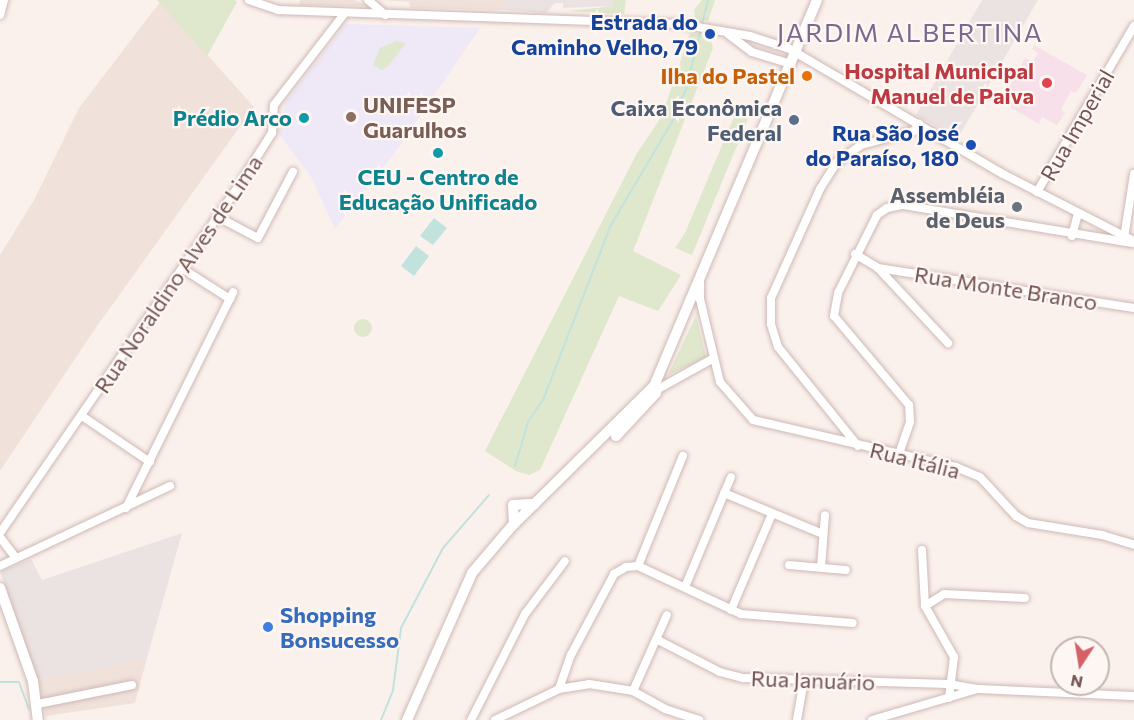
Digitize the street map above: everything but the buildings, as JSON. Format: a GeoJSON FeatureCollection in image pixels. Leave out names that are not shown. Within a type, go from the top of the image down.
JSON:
{"type":"FeatureCollection","features":[{"type":"Feature","properties":{"kind":"main road"},"geometry":{"type":"LineString","coordinates":[[407,720],[472,573],[514,524],[650,394],[817,0]]}},
{"type":"Feature","properties":{"kind":"main road"},"geometry":{"type":"LineString","coordinates":[[415,720],[473,580],[522,525],[649,406],[660,387],[691,315],[700,278]]}},
{"type":"Feature","properties":{"kind":"main road"},"geometry":{"type":"LineString","coordinates":[[0,588],[38,704],[38,720]]}},
{"type":"Feature","properties":{"kind":"street"},"geometry":{"type":"LineString","coordinates":[[0,15],[4,0]]}},
{"type":"Feature","properties":{"kind":"street"},"geometry":{"type":"LineString","coordinates":[[249,0],[278,10],[344,14],[475,13],[694,25],[781,45],[1038,192],[1134,242]]}},
{"type":"Feature","properties":{"kind":"street"},"geometry":{"type":"LineString","coordinates":[[368,0],[385,15]]}},
{"type":"Feature","properties":{"kind":"street","name":"Rua Noraldino Alves de Lima"},"geometry":{"type":"LineString","coordinates":[[0,535],[183,269],[272,134],[274,105],[344,14]]}},
{"type":"Feature","properties":{"kind":"street","name":"Rua Imperial"},"geometry":{"type":"LineString","coordinates":[[1038,192],[1134,27]]}},
{"type":"Feature","properties":{"kind":"street"},"geometry":{"type":"LineString","coordinates":[[724,32],[752,52],[791,64]]}},
{"type":"Feature","properties":{"kind":"street"},"geometry":{"type":"LineString","coordinates":[[858,446],[778,347],[771,324],[771,298],[814,199],[837,162],[861,145],[914,131],[919,124]]}},
{"type":"Feature","properties":{"kind":"street"},"geometry":{"type":"LineString","coordinates":[[218,217],[258,238],[293,172]]}},
{"type":"Feature","properties":{"kind":"street"},"geometry":{"type":"LineString","coordinates":[[1125,238],[1134,174]]}},
{"type":"Feature","properties":{"kind":"street"},"geometry":{"type":"LineString","coordinates":[[899,454],[910,422],[909,405],[834,316],[835,300],[855,254],[877,215],[895,206],[1072,236],[1134,242]]}},
{"type":"Feature","properties":{"kind":"street"},"geometry":{"type":"LineString","coordinates":[[1072,236],[1078,214]]}},
{"type":"Feature","properties":{"kind":"street"},"geometry":{"type":"LineString","coordinates":[[855,254],[878,267],[948,343]]}},
{"type":"Feature","properties":{"kind":"street","name":"Rua Monte Branco"},"geometry":{"type":"LineString","coordinates":[[878,267],[1134,308]]}},
{"type":"Feature","properties":{"kind":"street"},"geometry":{"type":"LineString","coordinates":[[126,507],[232,296],[183,269]]}},
{"type":"Feature","properties":{"kind":"street","name":"Rua Itália"},"geometry":{"type":"LineString","coordinates":[[700,278],[712,359],[720,382],[753,420],[956,467],[980,477],[1016,516],[1028,523],[1102,535],[1134,545]]}},
{"type":"Feature","properties":{"kind":"street"},"geometry":{"type":"LineString","coordinates":[[650,394],[712,359]]}},
{"type":"Feature","properties":{"kind":"street"},"geometry":{"type":"LineString","coordinates":[[82,416],[150,462]]}},
{"type":"Feature","properties":{"kind":"street"},"geometry":{"type":"LineString","coordinates":[[638,566],[683,456]]}},
{"type":"Feature","properties":{"kind":"street"},"geometry":{"type":"LineString","coordinates":[[685,587],[731,477]]}},
{"type":"Feature","properties":{"kind":"street"},"geometry":{"type":"LineString","coordinates":[[0,566],[170,486]]}},
{"type":"Feature","properties":{"kind":"street"},"geometry":{"type":"LineString","coordinates":[[724,493],[823,534]]}},
{"type":"Feature","properties":{"kind":"street"},"geometry":{"type":"LineString","coordinates":[[731,610],[772,514]]}},
{"type":"Feature","properties":{"kind":"street"},"geometry":{"type":"LineString","coordinates":[[821,567],[825,516]]}},
{"type":"Feature","properties":{"kind":"street"},"geometry":{"type":"LineString","coordinates":[[0,535],[16,558]]}},
{"type":"Feature","properties":{"kind":"street"},"geometry":{"type":"LineString","coordinates":[[922,550],[925,606],[952,651],[949,698]]}},
{"type":"Feature","properties":{"kind":"street"},"geometry":{"type":"LineString","coordinates":[[471,720],[514,632],[565,561]]}},
{"type":"Feature","properties":{"kind":"street"},"geometry":{"type":"LineString","coordinates":[[789,565],[846,570]]}},
{"type":"Feature","properties":{"kind":"street"},"geometry":{"type":"LineString","coordinates":[[559,689],[571,656],[614,574],[638,566],[741,614],[853,623]]}},
{"type":"Feature","properties":{"kind":"street"},"geometry":{"type":"LineString","coordinates":[[925,606],[944,594],[1025,598]]}},
{"type":"Feature","properties":{"kind":"street"},"geometry":{"type":"LineString","coordinates":[[633,691],[667,615]]}},
{"type":"Feature","properties":{"kind":"street","name":"Rua Januário"},"geometry":{"type":"LineString","coordinates":[[656,639],[731,676],[804,681],[949,684],[977,688],[1134,696]]}},
{"type":"Feature","properties":{"kind":"street"},"geometry":{"type":"LineString","coordinates":[[797,720],[804,681]]}},
{"type":"Feature","properties":{"kind":"street"},"geometry":{"type":"LineString","coordinates":[[495,720],[559,689],[588,684],[633,691],[665,709],[699,720]]}},
{"type":"Feature","properties":{"kind":"street"},"geometry":{"type":"LineString","coordinates":[[38,704],[132,685]]}},
{"type":"Feature","properties":{"kind":"street"},"geometry":{"type":"LineString","coordinates":[[872,720],[977,688]]}},
{"type":"Feature","properties":{"kind":"shaded area"},"geometry":{"type":"Polygon","coordinates":[[[300,0],[355,0],[367,6],[299,5],[300,0]]]}},
{"type":"Feature","properties":{"kind":"shaded area"},"geometry":{"type":"Polygon","coordinates":[[[383,0],[505,0],[505,10],[410,8],[409,2],[383,0]]]}},
{"type":"Feature","properties":{"kind":"shaded area"},"geometry":{"type":"Polygon","coordinates":[[[505,0],[614,0],[614,6],[563,8],[563,3],[555,3],[546,13],[505,10],[505,0]]]}},
{"type":"Feature","properties":{"kind":"shaded area"},"geometry":{"type":"Polygon","coordinates":[[[982,0],[1038,0],[958,138],[916,115],[982,0]]]}},
{"type":"Feature","properties":{"kind":"shaded area"},"geometry":{"type":"Polygon","coordinates":[[[160,2],[254,107],[95,329],[0,471],[0,255],[34,200],[79,108],[160,2]]]}},
{"type":"Feature","properties":{"kind":"shaded area","name":"UNIFESP Guarulhos"},"geometry":{"type":"Polygon","coordinates":[[[345,24],[480,28],[397,150],[335,229],[311,177],[278,133],[286,101],[345,24]]]}},
{"type":"Feature","properties":{"kind":"shaded area","name":"Hospital Municipal Manuel de Paiva"},"geometry":{"type":"Polygon","coordinates":[[[1034,45],[1087,75],[1076,93],[1071,91],[1061,110],[1065,113],[1057,125],[1042,117],[1039,124],[1001,102],[1025,58],[1032,62],[1038,53],[1032,49],[1034,45]]]}},
{"type":"Feature","properties":{"kind":"shaded area"},"geometry":{"type":"Polygon","coordinates":[[[182,533],[147,658],[38,680],[0,572],[31,559],[42,580],[182,533]]]}},
{"type":"Feature","properties":{"kind":"shaded area"},"geometry":{"type":"Polygon","coordinates":[[[147,658],[135,703],[46,716],[38,680],[147,658]]]}},
{"type":"Feature","properties":{"kind":"green space"},"geometry":{"type":"Polygon","coordinates":[[[157,0],[235,0],[237,2],[207,56],[157,0]]]}},
{"type":"Feature","properties":{"kind":"green space"},"geometry":{"type":"Polygon","coordinates":[[[614,0],[626,0],[624,14],[568,11],[614,6],[614,0]]]}},
{"type":"Feature","properties":{"kind":"green space"},"geometry":{"type":"Polygon","coordinates":[[[702,0],[715,0],[708,21],[695,19],[694,10],[702,0]]]}},
{"type":"Feature","properties":{"kind":"green space"},"geometry":{"type":"Polygon","coordinates":[[[690,33],[710,37],[713,48],[633,251],[681,275],[658,311],[619,296],[540,470],[529,475],[516,471],[485,451],[637,153],[662,116],[690,33]]]}},
{"type":"Feature","properties":{"kind":"green space"},"geometry":{"type":"Polygon","coordinates":[[[396,41],[406,43],[388,66],[382,70],[373,65],[380,48],[396,41]]]}},
{"type":"Feature","properties":{"kind":"green space"},"geometry":{"type":"Polygon","coordinates":[[[739,105],[752,109],[692,255],[675,248],[685,233],[739,105]]]}},
{"type":"Feature","properties":{"kind":"green space"},"geometry":{"type":"Polygon","coordinates":[[[696,316],[706,357],[668,375],[696,316]]]}},
{"type":"Feature","properties":{"kind":"green space"},"geometry":{"type":"Polygon","coordinates":[[[363,319],[369,322],[372,328],[369,334],[363,337],[357,334],[354,328],[357,322],[363,319]]]}},
{"type":"Feature","properties":{"kind":"water"},"geometry":{"type":"Polygon","coordinates":[[[434,218],[447,228],[433,245],[420,236],[434,218]]]}},
{"type":"Feature","properties":{"kind":"water"},"geometry":{"type":"Polygon","coordinates":[[[416,246],[429,256],[414,276],[401,266],[416,246]]]}},
{"type":"Feature","properties":{"kind":"waterway"},"geometry":{"type":"LineString","coordinates":[[515,466],[528,422],[543,400],[611,225],[673,120],[686,89],[708,0]]}},
{"type":"Feature","properties":{"kind":"waterway"},"geometry":{"type":"LineString","coordinates":[[381,720],[393,690],[401,628],[443,548],[489,495]]}},
{"type":"Feature","properties":{"kind":"waterway"},"geometry":{"type":"LineString","coordinates":[[0,682],[19,682],[29,709]]}},
{"type":"Feature","properties":{"kind":"place","name":"Estrada do Caminho Velho, 79"},"geometry":{"type":"Point","coordinates":[710,34]}},
{"type":"Feature","properties":{"kind":"place","name":"Ilha do Pastel"},"geometry":{"type":"Point","coordinates":[807,76]}},
{"type":"Feature","properties":{"kind":"place","name":"Hospital Municipal Manuel de Paiva"},"geometry":{"type":"Point","coordinates":[1047,83]}},
{"type":"Feature","properties":{"kind":"place","name":"UNIFESP Guarulhos"},"geometry":{"type":"Point","coordinates":[351,117]}},
{"type":"Feature","properties":{"kind":"place","name":"Prédio Arco"},"geometry":{"type":"Point","coordinates":[304,118]}},
{"type":"Feature","properties":{"kind":"place","name":"Caixa Econômica Federal"},"geometry":{"type":"Point","coordinates":[794,120]}},
{"type":"Feature","properties":{"kind":"place","name":"Rua São José do Paraíso, 180"},"geometry":{"type":"Point","coordinates":[971,145]}},
{"type":"Feature","properties":{"kind":"place","name":"CEU - Centro de Educação Unificado"},"geometry":{"type":"Point","coordinates":[438,153]}},
{"type":"Feature","properties":{"kind":"place","name":"Assembléia de Deus"},"geometry":{"type":"Point","coordinates":[1017,207]}},
{"type":"Feature","properties":{"kind":"place","name":"Shopping Bonsucesso"},"geometry":{"type":"Point","coordinates":[268,627]}},
{"type":"Feature","properties":{"kind":"district","name":"JARDIM ALBERTINA"},"geometry":{"type":"Point","coordinates":[910,32]}}]}
